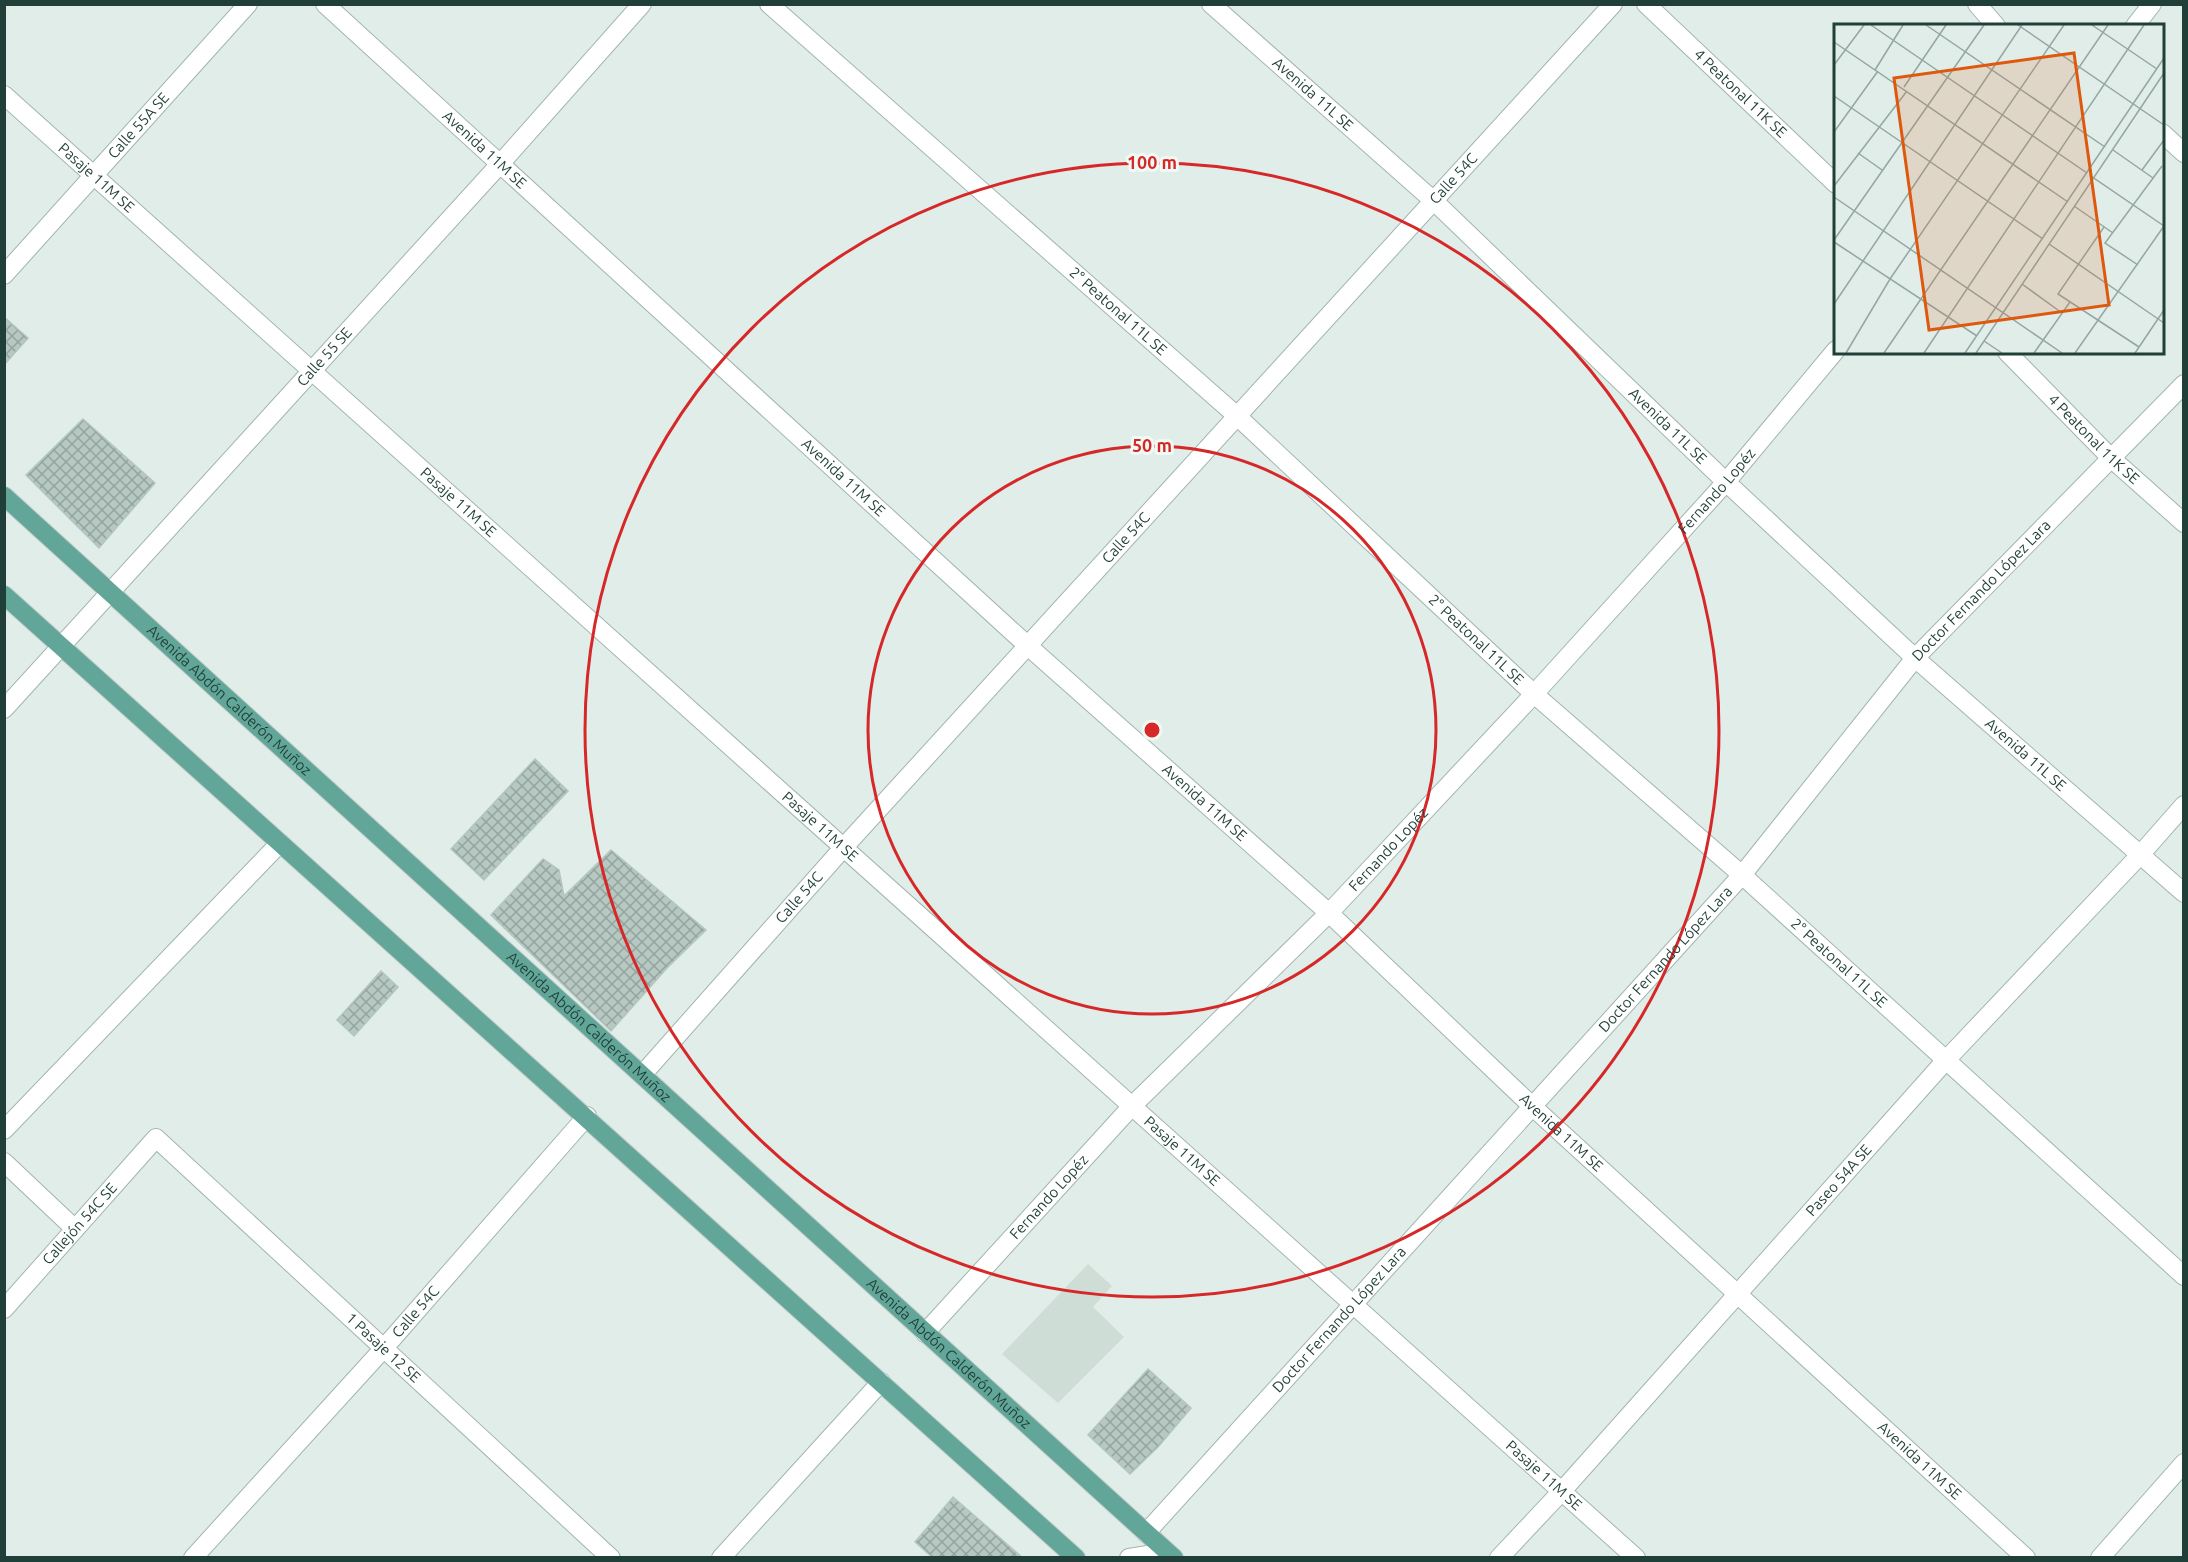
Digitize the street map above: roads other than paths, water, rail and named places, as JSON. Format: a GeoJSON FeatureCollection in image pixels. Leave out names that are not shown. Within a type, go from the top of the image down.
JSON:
{"type":"FeatureCollection","features":[{"type":"Feature","properties":{"kind":"main road","name":"Avenida Abdón Calderón Muñoz"},"geometry":{"type":"LineString","coordinates":[[4,496],[1174,1557]]}},
{"type":"Feature","properties":{"kind":"main road"},"geometry":{"type":"LineString","coordinates":[[4,595],[1076,1557]]}},
{"type":"Feature","properties":{"kind":"street","name":"Calle 55A SE"},"geometry":{"type":"LineString","coordinates":[[4,275],[248,4]]}},
{"type":"Feature","properties":{"kind":"street","name":"Avenida 11M SE"},"geometry":{"type":"LineString","coordinates":[[325,4],[1028,646],[1329,913],[1533,1107],[2026,1557]]}},
{"type":"Feature","properties":{"kind":"street","name":"Calle 55 SE"},"geometry":{"type":"LineString","coordinates":[[4,709],[500,164],[642,4]]}},
{"type":"Feature","properties":{"kind":"street","name":"2° Peatonal 11L SE"},"geometry":{"type":"LineString","coordinates":[[769,4],[1237,416],[1534,694],[1743,875],[2184,1276]]}},
{"type":"Feature","properties":{"kind":"street","name":"Avenida 11L SE"},"geometry":{"type":"LineString","coordinates":[[1211,4],[1435,202],[1726,482],[1916,658],[2184,893]]}},
{"type":"Feature","properties":{"kind":"street","name":"Calle 54C"},"geometry":{"type":"LineString","coordinates":[[642,1075],[844,847],[1435,202],[1613,4]]}},
{"type":"Feature","properties":{"kind":"street","name":"4 Peatonal 11K SE"},"geometry":{"type":"LineString","coordinates":[[1646,4],[1834,182]]}},
{"type":"Feature","properties":{"kind":"street"},"geometry":{"type":"LineString","coordinates":[[1977,4],[1994,24]]}},
{"type":"Feature","properties":{"kind":"street"},"geometry":{"type":"LineString","coordinates":[[2137,24],[2152,4]]}},
{"type":"Feature","properties":{"kind":"street","name":"Pasaje 11M SE"},"geometry":{"type":"LineString","coordinates":[[4,95],[1636,1557]]}},
{"type":"Feature","properties":{"kind":"street"},"geometry":{"type":"LineString","coordinates":[[2164,134],[2184,153]]}},
{"type":"Feature","properties":{"kind":"street","name":"Fernando Lopéz"},"geometry":{"type":"LineString","coordinates":[[926,1333],[1132,1106],[1329,913],[1534,694],[1726,482],[1834,352]]}},
{"type":"Feature","properties":{"kind":"street","name":"4 Peatonal 11K SE"},"geometry":{"type":"LineString","coordinates":[[2009,354],[2111,458],[2184,523]]}},
{"type":"Feature","properties":{"kind":"street","name":"Doctor Fernando López Lara"},"geometry":{"type":"LineString","coordinates":[[1146,1533],[1743,875],[1916,658],[2184,384]]}},
{"type":"Feature","properties":{"kind":"street","name":"Paseo 54A SE"},"geometry":{"type":"LineString","coordinates":[[1499,1557],[1562,1491],[1946,1060],[2140,855],[2184,805]]}},
{"type":"Feature","properties":{"kind":"street"},"geometry":{"type":"LineString","coordinates":[[4,1130],[280,843]]}},
{"type":"Feature","properties":{"kind":"street","name":"Calle 54C"},"geometry":{"type":"LineString","coordinates":[[193,1557],[384,1348],[587,1116]]}},
{"type":"Feature","properties":{"kind":"street","name":"1 Pasaje 12 SE"},"geometry":{"type":"LineString","coordinates":[[156,1138],[611,1557]]}},
{"type":"Feature","properties":{"kind":"street","name":"Callejón 54C SE"},"geometry":{"type":"LineString","coordinates":[[4,1309],[156,1138]]}},
{"type":"Feature","properties":{"kind":"street"},"geometry":{"type":"LineString","coordinates":[[4,1162],[75,1229]]}},
{"type":"Feature","properties":{"kind":"street"},"geometry":{"type":"LineString","coordinates":[[721,1557],[880,1382]]}},
{"type":"Feature","properties":{"kind":"street"},"geometry":{"type":"LineString","coordinates":[[2100,1557],[2184,1463]]}},
{"type":"Feature","properties":{"kind":"street"},"geometry":{"type":"LineString","coordinates":[[1129,1557],[1148,1555],[1162,1557]]}}]}
